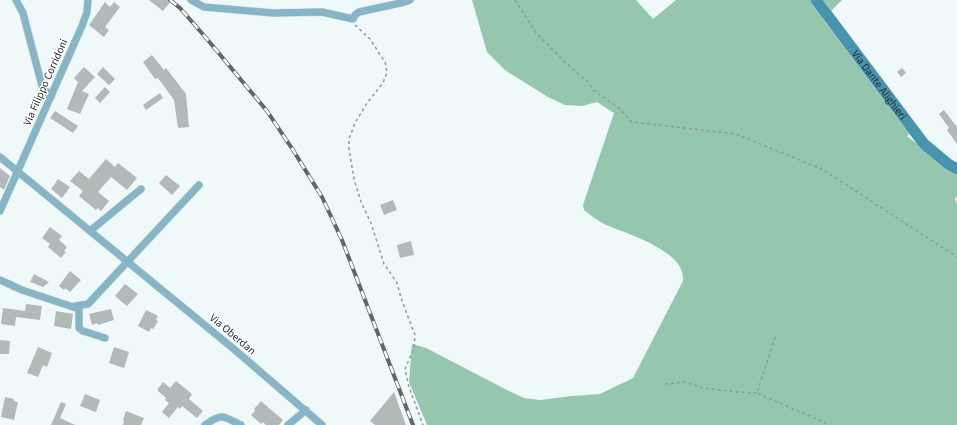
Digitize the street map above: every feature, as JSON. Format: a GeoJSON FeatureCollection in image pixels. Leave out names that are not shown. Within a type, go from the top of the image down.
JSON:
{"type":"FeatureCollection","features":[{"type":"Feature","properties":{"kind":"street"},"geometry":{"type":"LineString","coordinates":[[16,0],[22,13],[42,86],[51,97]]}},
{"type":"Feature","properties":{"kind":"street","name":"Via Filippo Corridoni"},"geometry":{"type":"LineString","coordinates":[[0,211],[82,26],[87,12],[88,0]]}},
{"type":"Feature","properties":{"kind":"street"},"geometry":{"type":"LineString","coordinates":[[191,0],[204,7],[273,13],[322,12],[353,19],[359,12],[410,0]]}},
{"type":"Feature","properties":{"kind":"street","name":"Via Dante Alighieri"},"geometry":{"type":"LineString","coordinates":[[816,0],[924,144],[953,166]]}},
{"type":"Feature","properties":{"kind":"street","name":"Via Oberdan"},"geometry":{"type":"LineString","coordinates":[[0,157],[235,350],[322,425]]}},
{"type":"Feature","properties":{"kind":"street"},"geometry":{"type":"LineString","coordinates":[[0,280],[22,290],[75,306],[88,304],[200,185]]}},
{"type":"Feature","properties":{"kind":"street"},"geometry":{"type":"LineString","coordinates":[[90,231],[141,189]]}},
{"type":"Feature","properties":{"kind":"street"},"geometry":{"type":"LineString","coordinates":[[75,306],[79,309],[79,328],[82,331],[105,338]]}},
{"type":"Feature","properties":{"kind":"street"},"geometry":{"type":"LineString","coordinates":[[288,425],[306,410]]}},
{"type":"Feature","properties":{"kind":"street"},"geometry":{"type":"LineString","coordinates":[[205,425],[216,417],[224,416],[241,425]]}},
{"type":"Feature","properties":{"kind":"path"},"geometry":{"type":"LineString","coordinates":[[514,0],[536,33],[566,63],[589,83],[593,90],[619,108],[632,122],[736,134],[822,170],[957,257]]}},
{"type":"Feature","properties":{"kind":"path"},"geometry":{"type":"LineString","coordinates":[[353,19],[355,24],[371,40],[385,62],[387,72],[383,84],[367,104],[355,123],[349,140],[354,179],[361,202],[371,223],[384,264],[397,283],[415,335],[414,348],[405,369],[409,386],[423,425]]}},
{"type":"Feature","properties":{"kind":"path"},"geometry":{"type":"LineString","coordinates":[[757,393],[776,337]]}},
{"type":"Feature","properties":{"kind":"path"},"geometry":{"type":"LineString","coordinates":[[665,384],[686,382],[703,388],[757,393],[830,425]]}},
{"type":"Feature","properties":{"kind":"green space"},"geometry":{"type":"Polygon","coordinates":[[[472,0],[636,0],[653,19],[676,0],[842,0],[823,19],[912,132],[907,136],[957,173],[957,196],[955,199],[957,204],[957,425],[427,425],[409,382],[412,344],[426,348],[524,398],[540,400],[600,394],[633,378],[683,281],[681,270],[675,260],[665,252],[639,238],[604,224],[584,210],[583,205],[614,113],[597,102],[582,106],[565,105],[548,97],[505,70],[487,52],[472,0]]]}},
{"type":"Feature","properties":{"kind":"building"},"geometry":{"type":"Polygon","coordinates":[[[149,0],[172,0],[163,11],[149,0]]]}},
{"type":"Feature","properties":{"kind":"building"},"geometry":{"type":"Polygon","coordinates":[[[105,2],[110,7],[114,2],[120,7],[105,27],[109,30],[104,37],[89,25],[105,2]]]}},
{"type":"Feature","properties":{"kind":"building"},"geometry":{"type":"Polygon","coordinates":[[[152,55],[164,70],[166,68],[186,94],[189,127],[178,128],[174,100],[158,78],[155,79],[143,62],[152,55]]]}},
{"type":"Feature","properties":{"kind":"building"},"geometry":{"type":"Polygon","coordinates":[[[84,67],[95,77],[82,91],[89,94],[80,114],[67,109],[78,82],[74,78],[84,67]]]}},
{"type":"Feature","properties":{"kind":"building"},"geometry":{"type":"Polygon","coordinates":[[[103,67],[115,79],[109,85],[97,74],[103,67]]]}},
{"type":"Feature","properties":{"kind":"building"},"geometry":{"type":"Polygon","coordinates":[[[902,68],[906,73],[901,77],[897,72],[902,68]]]}},
{"type":"Feature","properties":{"kind":"building"},"geometry":{"type":"Polygon","coordinates":[[[105,87],[110,92],[100,103],[95,98],[105,87]]]}},
{"type":"Feature","properties":{"kind":"building"},"geometry":{"type":"Polygon","coordinates":[[[160,93],[163,98],[146,110],[143,105],[160,93]]]}},
{"type":"Feature","properties":{"kind":"building"},"geometry":{"type":"Polygon","coordinates":[[[944,110],[957,127],[957,144],[947,130],[949,128],[939,114],[944,110]]]}},
{"type":"Feature","properties":{"kind":"building"},"geometry":{"type":"Polygon","coordinates":[[[55,111],[78,126],[73,133],[50,118],[55,111]]]}},
{"type":"Feature","properties":{"kind":"building"},"geometry":{"type":"Polygon","coordinates":[[[106,159],[115,167],[118,163],[137,178],[127,190],[111,177],[98,192],[109,201],[101,211],[98,208],[96,210],[79,196],[83,191],[70,181],[79,171],[89,179],[106,159]]]}},
{"type":"Feature","properties":{"kind":"building"},"geometry":{"type":"Polygon","coordinates":[[[0,168],[10,176],[4,190],[0,187],[0,168]]]}},
{"type":"Feature","properties":{"kind":"building"},"geometry":{"type":"Polygon","coordinates":[[[166,175],[180,186],[172,195],[159,183],[166,175]]]}},
{"type":"Feature","properties":{"kind":"building"},"geometry":{"type":"Polygon","coordinates":[[[58,179],[70,187],[62,198],[51,189],[58,179]]]}},
{"type":"Feature","properties":{"kind":"building"},"geometry":{"type":"Polygon","coordinates":[[[393,200],[397,210],[384,215],[380,205],[393,200]]]}},
{"type":"Feature","properties":{"kind":"building"},"geometry":{"type":"Polygon","coordinates":[[[50,227],[62,236],[59,240],[67,247],[64,251],[66,252],[61,258],[48,247],[50,244],[42,238],[50,227]]]}},
{"type":"Feature","properties":{"kind":"building"},"geometry":{"type":"Polygon","coordinates":[[[411,241],[414,255],[400,258],[397,245],[411,241]]]}},
{"type":"Feature","properties":{"kind":"building"},"geometry":{"type":"Polygon","coordinates":[[[70,271],[81,280],[70,292],[59,286],[70,271]]]}},
{"type":"Feature","properties":{"kind":"building"},"geometry":{"type":"Polygon","coordinates":[[[34,274],[49,282],[43,287],[30,282],[34,274]]]}},
{"type":"Feature","properties":{"kind":"building"},"geometry":{"type":"Polygon","coordinates":[[[125,284],[138,294],[127,306],[115,296],[125,284]]]}},
{"type":"Feature","properties":{"kind":"building"},"geometry":{"type":"Polygon","coordinates":[[[26,304],[42,306],[40,320],[16,317],[15,326],[1,324],[3,308],[25,311],[26,304]]]}},
{"type":"Feature","properties":{"kind":"building"},"geometry":{"type":"Polygon","coordinates":[[[111,309],[114,320],[98,325],[97,323],[92,325],[89,314],[111,309]]]}},
{"type":"Feature","properties":{"kind":"building"},"geometry":{"type":"Polygon","coordinates":[[[146,310],[158,316],[156,320],[158,321],[149,332],[138,326],[146,310]]]}},
{"type":"Feature","properties":{"kind":"building"},"geometry":{"type":"Polygon","coordinates":[[[56,311],[73,314],[71,329],[54,326],[56,311]]]}},
{"type":"Feature","properties":{"kind":"building"},"geometry":{"type":"Polygon","coordinates":[[[0,340],[10,341],[9,354],[0,354],[0,340]]]}},
{"type":"Feature","properties":{"kind":"building"},"geometry":{"type":"Polygon","coordinates":[[[38,347],[52,353],[47,367],[43,365],[38,377],[27,373],[38,347]]]}},
{"type":"Feature","properties":{"kind":"building"},"geometry":{"type":"Polygon","coordinates":[[[114,347],[129,352],[124,368],[109,363],[114,347]]]}},
{"type":"Feature","properties":{"kind":"building"},"geometry":{"type":"Polygon","coordinates":[[[176,381],[192,394],[189,399],[203,411],[197,418],[182,406],[180,409],[178,407],[169,418],[162,412],[169,403],[157,390],[163,382],[170,388],[176,381]]]}},
{"type":"Feature","properties":{"kind":"building"},"geometry":{"type":"Polygon","coordinates":[[[394,392],[406,425],[375,425],[370,421],[394,392]]]}},
{"type":"Feature","properties":{"kind":"building"},"geometry":{"type":"Polygon","coordinates":[[[85,394],[100,400],[96,412],[80,406],[85,394]]]}},
{"type":"Feature","properties":{"kind":"building"},"geometry":{"type":"Polygon","coordinates":[[[5,397],[14,399],[14,401],[18,402],[14,420],[1,417],[5,397]]]}},
{"type":"Feature","properties":{"kind":"building"},"geometry":{"type":"Polygon","coordinates":[[[261,401],[283,420],[279,425],[266,425],[263,422],[261,424],[251,415],[261,401]]]}},
{"type":"Feature","properties":{"kind":"building"},"geometry":{"type":"Polygon","coordinates":[[[61,402],[66,404],[60,418],[75,425],[51,425],[61,402]]]}},
{"type":"Feature","properties":{"kind":"building"},"geometry":{"type":"Polygon","coordinates":[[[126,411],[144,418],[141,425],[123,425],[126,411]]]}},
{"type":"Feature","properties":{"kind":"railway"},"geometry":{"type":"LineString","coordinates":[[170,0],[180,8],[267,111],[322,197],[342,240],[413,425]]}}]}
